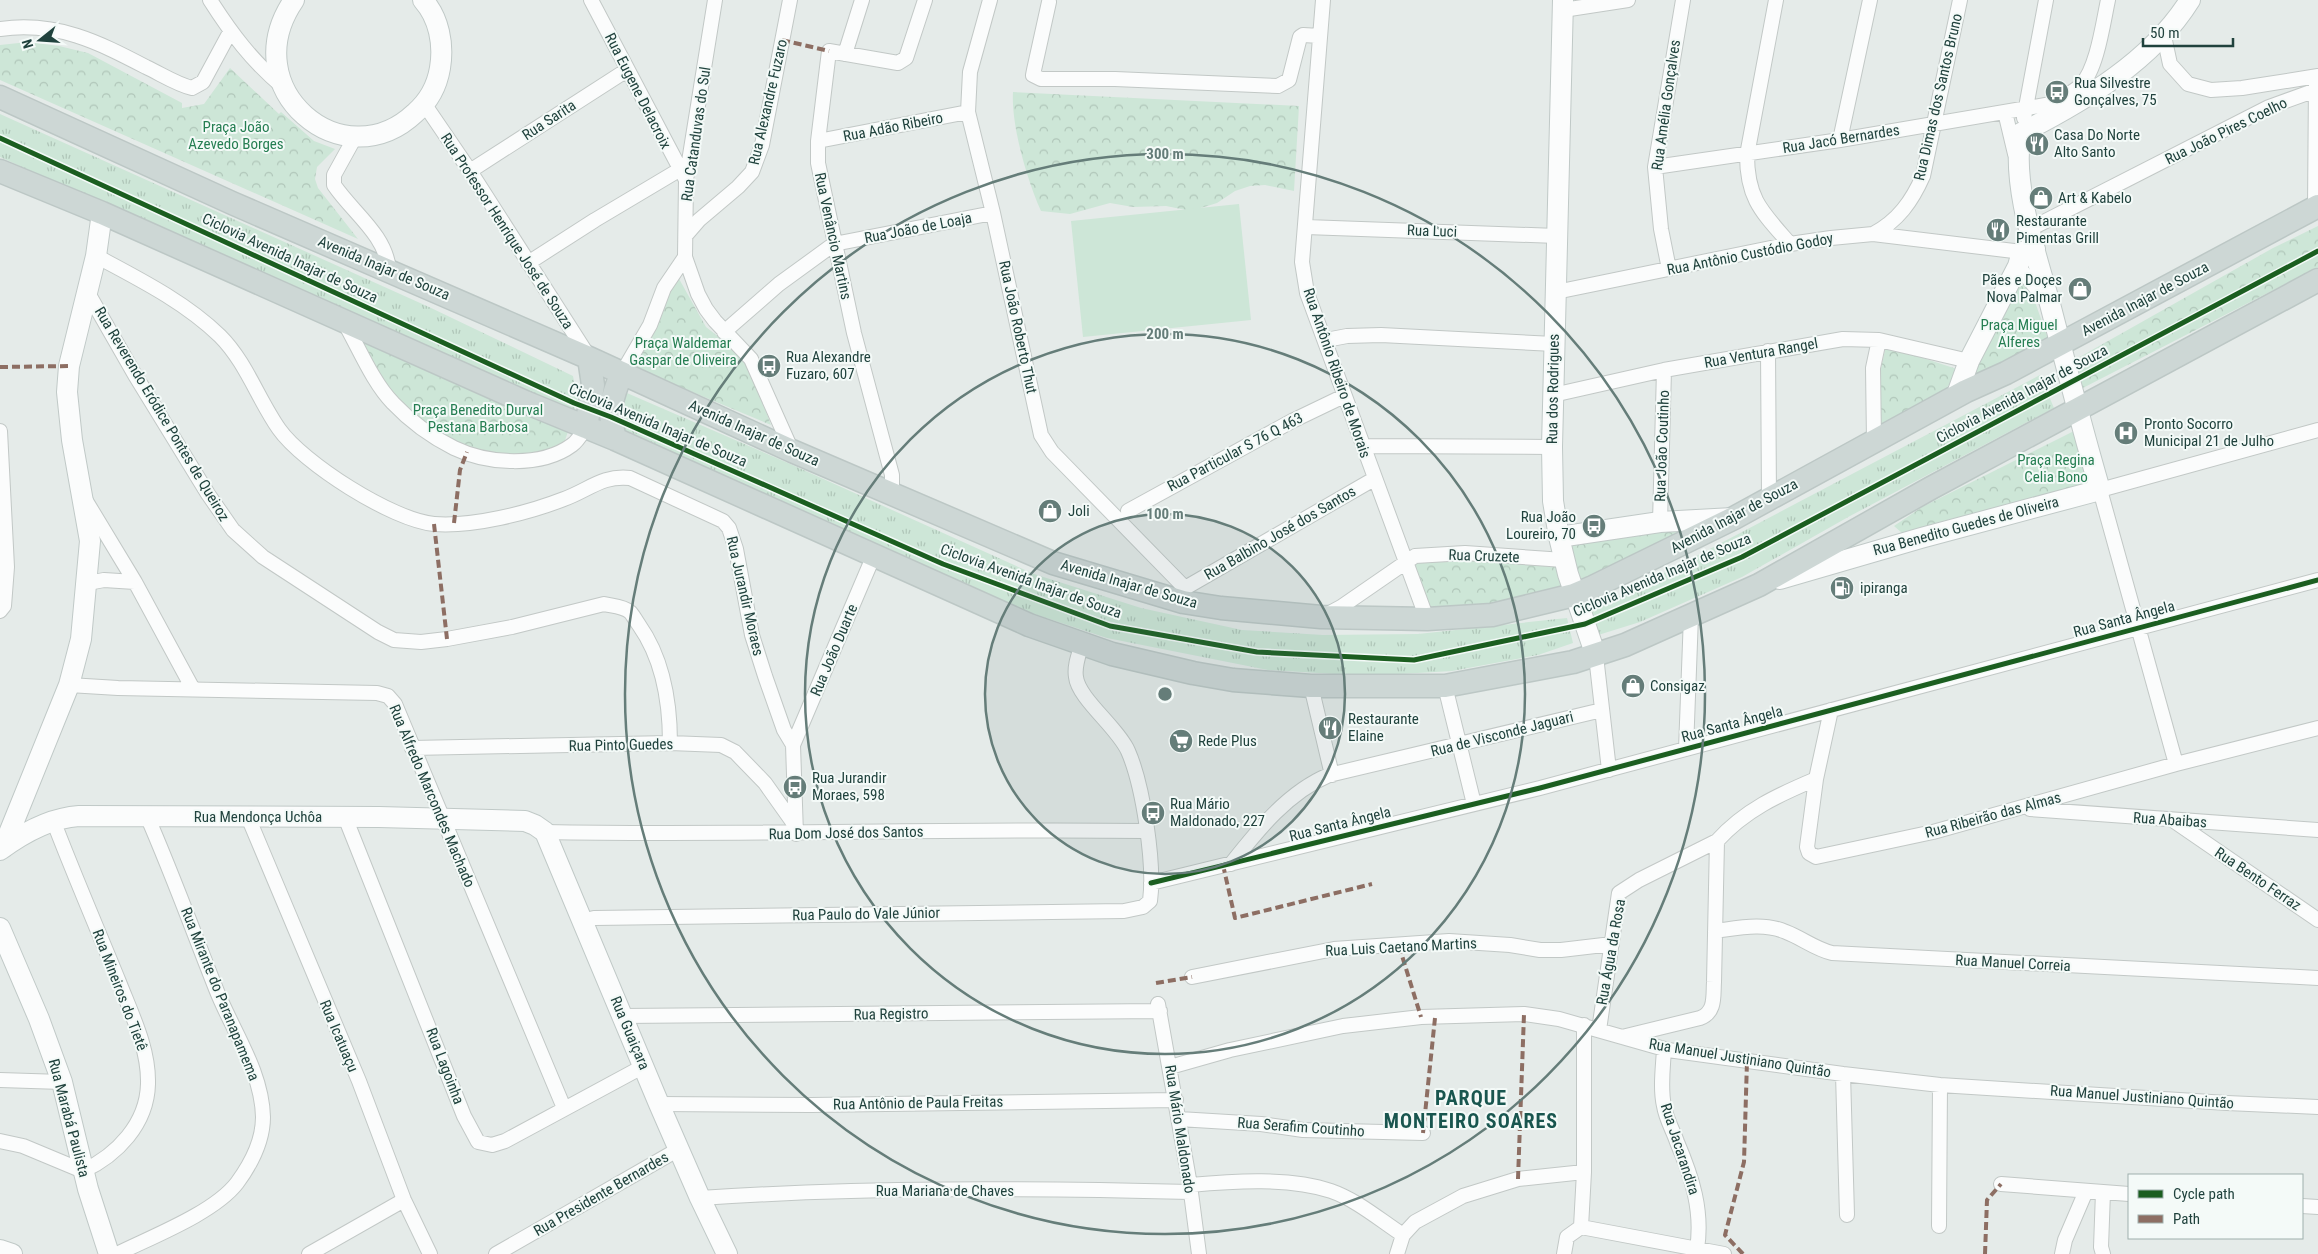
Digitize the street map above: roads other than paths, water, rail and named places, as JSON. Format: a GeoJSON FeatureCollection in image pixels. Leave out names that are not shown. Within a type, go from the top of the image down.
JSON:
{"type":"FeatureCollection","features":[{"type":"Feature","properties":{"kind":"main road","name":"Avenida Inajar de Souza"},"geometry":{"type":"LineString","coordinates":[[0,97],[232,203],[622,372],[792,451],[892,492],[1053,563],[1184,595],[1221,608],[1321,617],[1427,619],[1492,615],[1574,594],[1665,554],[1956,397],[2060,344],[2316,207]]}},
{"type":"Feature","properties":{"kind":"main road"},"geometry":{"type":"LineString","coordinates":[[0,173],[102,214],[615,439],[1011,617],[1112,654],[1233,680],[1311,686],[1445,686],[1564,664],[1596,656],[1759,585],[1887,512],[2318,280]]}},
{"type":"Feature","properties":{"kind":"main road"},"geometry":{"type":"LineString","coordinates":[[586,427],[593,386],[589,358]]}},
{"type":"Feature","properties":{"kind":"main road"},"geometry":{"type":"LineString","coordinates":[[615,439],[611,424],[611,402],[622,372]]}},
{"type":"Feature","properties":{"kind":"street"},"geometry":{"type":"LineString","coordinates":[[210,0],[230,32],[249,56],[282,86],[294,106],[311,122],[332,132],[355,137],[381,134],[406,122],[425,104],[438,80],[442,53],[438,26],[426,1]]}},
{"type":"Feature","properties":{"kind":"street"},"geometry":{"type":"LineString","coordinates":[[282,86],[276,62],[276,38],[284,15],[294,0]]}},
{"type":"Feature","properties":{"kind":"street","name":"Rua Eugene Delacroix"},"geometry":{"type":"LineString","coordinates":[[592,0],[683,175]]}},
{"type":"Feature","properties":{"kind":"street","name":"Rua Catanduvas do Sul"},"geometry":{"type":"LineString","coordinates":[[685,257],[686,235],[683,175],[716,0]]}},
{"type":"Feature","properties":{"kind":"street","name":"Rua Alexandre Fuzaro"},"geometry":{"type":"LineString","coordinates":[[686,235],[699,220],[738,187],[752,172],[762,145],[790,0]]}},
{"type":"Feature","properties":{"kind":"street"},"geometry":{"type":"LineString","coordinates":[[846,54],[862,0]]}},
{"type":"Feature","properties":{"kind":"street","name":"Rua Venâncio Martins"},"geometry":{"type":"LineString","coordinates":[[892,492],[892,475],[854,333],[834,244],[818,163],[818,141],[829,51],[902,62],[906,58],[925,0]]}},
{"type":"Feature","properties":{"kind":"street","name":"Rua João Roberto Thut"},"geometry":{"type":"LineString","coordinates":[[990,0],[970,72],[968,112],[993,213],[1044,442],[1184,595]]}},
{"type":"Feature","properties":{"kind":"street","name":"Rua Antônio Ribeiro de Morais"},"geometry":{"type":"LineString","coordinates":[[1323,0],[1302,262],[1303,275],[1307,293],[1326,340],[1344,396],[1427,619]]}},
{"type":"Feature","properties":{"kind":"street"},"geometry":{"type":"LineString","coordinates":[[1563,5],[1628,0]]}},
{"type":"Feature","properties":{"kind":"street","name":"Rua Amélia Gonçalves"},"geometry":{"type":"LineString","coordinates":[[1669,269],[1661,229],[1655,167],[1683,0]]}},
{"type":"Feature","properties":{"kind":"street"},"geometry":{"type":"LineString","coordinates":[[1776,0],[1747,155],[1747,177],[1752,195],[1790,244]]}},
{"type":"Feature","properties":{"kind":"street"},"geometry":{"type":"LineString","coordinates":[[1840,140],[1870,0]]}},
{"type":"Feature","properties":{"kind":"street","name":"Rua Dimas dos Santos Bruno"},"geometry":{"type":"LineString","coordinates":[[1873,234],[1887,227],[1901,214],[1915,194],[1923,176],[1960,0]]}},
{"type":"Feature","properties":{"kind":"street"},"geometry":{"type":"LineString","coordinates":[[2018,167],[2021,133],[2046,0]]}},
{"type":"Feature","properties":{"kind":"street","name":"Rua Jacó Bernardes"},"geometry":{"type":"LineString","coordinates":[[1655,167],[1747,155],[2026,110],[2051,104],[2072,92],[2085,80],[2101,32],[2108,0]]}},
{"type":"Feature","properties":{"kind":"street"},"geometry":{"type":"LineString","coordinates":[[2021,133],[2052,117],[2123,71],[2150,50],[2164,36],[2190,0]]}},
{"type":"Feature","properties":{"kind":"street"},"geometry":{"type":"LineString","coordinates":[[1049,2],[1034,70],[1034,75],[1041,79],[1115,79],[1278,86],[1290,80],[1300,37],[1304,35],[1320,36]]}},
{"type":"Feature","properties":{"kind":"street","name":"Rua dos Rodrigues"},"geometry":{"type":"LineString","coordinates":[[1563,5],[1554,344],[1553,501],[1564,560],[1596,656],[1609,770]]}},
{"type":"Feature","properties":{"kind":"street"},"geometry":{"type":"LineString","coordinates":[[0,29],[42,28],[73,33],[97,41],[192,88],[203,82],[230,32]]}},
{"type":"Feature","properties":{"kind":"street"},"geometry":{"type":"LineString","coordinates":[[2164,36],[2170,64],[2188,84],[2211,90],[2242,88],[2317,76],[2316,207]]}},
{"type":"Feature","properties":{"kind":"street","name":"Rua Sarita"},"geometry":{"type":"LineString","coordinates":[[470,171],[627,70]]}},
{"type":"Feature","properties":{"kind":"street","name":"Rua João Pires Coelho"},"geometry":{"type":"LineString","coordinates":[[2030,229],[2269,107],[2316,90]]}},
{"type":"Feature","properties":{"kind":"street","name":"Rua Professor Henrique José de Souza"},"geometry":{"type":"LineString","coordinates":[[425,104],[589,358]]}},
{"type":"Feature","properties":{"kind":"street","name":"Rua Adão Ribeiro"},"geometry":{"type":"LineString","coordinates":[[818,141],[968,112]]}},
{"type":"Feature","properties":{"kind":"street"},"geometry":{"type":"LineString","coordinates":[[1956,397],[1969,361],[2025,256],[2030,229],[2005,112]]}},
{"type":"Feature","properties":{"kind":"street"},"geometry":{"type":"LineString","coordinates":[[355,137],[334,175],[334,185],[379,240],[387,255],[388,269]]}},
{"type":"Feature","properties":{"kind":"street"},"geometry":{"type":"LineString","coordinates":[[528,264],[594,220],[683,175]]}},
{"type":"Feature","properties":{"kind":"street","name":"Rua João de Loaja"},"geometry":{"type":"LineString","coordinates":[[724,332],[779,284],[834,244],[993,213]]}},
{"type":"Feature","properties":{"kind":"street"},"geometry":{"type":"LineString","coordinates":[[1,849],[69,685],[81,640],[88,583],[90,542],[71,433],[67,392],[69,366],[88,293],[102,214]]}},
{"type":"Feature","properties":{"kind":"street","name":"Rua Luci"},"geometry":{"type":"LineString","coordinates":[[1306,227],[1557,236]]}},
{"type":"Feature","properties":{"kind":"street","name":"Rua Antônio Custódio Godoy"},"geometry":{"type":"LineString","coordinates":[[1556,292],[1790,244],[1873,234],[2025,256]]}},
{"type":"Feature","properties":{"kind":"street","name":"Rua Jurandir Moraes"},"geometry":{"type":"LineString","coordinates":[[96,256],[175,301],[205,323],[221,338],[247,374],[278,428],[296,448],[328,473],[400,514],[434,524],[477,521],[536,510],[615,476],[630,478],[722,521],[729,528],[736,548],[752,635],[784,730],[793,745],[795,829]]}},
{"type":"Feature","properties":{"kind":"street"},"geometry":{"type":"LineString","coordinates":[[2025,256],[2050,306],[2076,410],[2176,764]]}},
{"type":"Feature","properties":{"kind":"street"},"geometry":{"type":"LineString","coordinates":[[685,257],[698,294],[706,309],[724,332],[751,359],[792,451]]}},
{"type":"Feature","properties":{"kind":"street"},"geometry":{"type":"LineString","coordinates":[[622,372],[650,325],[664,288],[685,257]]}},
{"type":"Feature","properties":{"kind":"street","name":"Rua Reverendo Eródice Pontes de Queiroz"},"geometry":{"type":"LineString","coordinates":[[88,293],[208,494],[233,530],[263,558],[325,600],[394,640],[421,642],[447,639],[521,625],[604,604],[619,607],[630,612],[646,635],[658,661],[670,715],[670,743]]}},
{"type":"Feature","properties":{"kind":"street"},"geometry":{"type":"LineString","coordinates":[[343,321],[392,402],[423,429],[455,449],[488,459],[521,461],[561,451],[572,445],[586,427]]}},
{"type":"Feature","properties":{"kind":"street"},"geometry":{"type":"LineString","coordinates":[[1326,340],[1347,336],[1381,335],[1554,344]]}},
{"type":"Feature","properties":{"kind":"street","name":"Rua Ventura Rangel"},"geometry":{"type":"LineString","coordinates":[[1553,395],[1664,370],[1843,339],[1879,340],[1969,361]]}},
{"type":"Feature","properties":{"kind":"street"},"geometry":{"type":"LineString","coordinates":[[1874,441],[1873,368],[1879,340]]}},
{"type":"Feature","properties":{"kind":"street"},"geometry":{"type":"LineString","coordinates":[[1768,351],[1769,498]]}},
{"type":"Feature","properties":{"kind":"street","name":"Rua João Coutinho"},"geometry":{"type":"LineString","coordinates":[[1660,522],[1664,370]]}},
{"type":"Feature","properties":{"kind":"street","name":"Rua Particular S 76 Q 463"},"geometry":{"type":"LineString","coordinates":[[1128,511],[1292,421],[1344,396]]}},
{"type":"Feature","properties":{"kind":"street","name":"Rua Benedito Guedes de Oliveira"},"geometry":{"type":"LineString","coordinates":[[1759,585],[1930,535],[2318,430]]}},
{"type":"Feature","properties":{"kind":"street"},"geometry":{"type":"LineString","coordinates":[[0,431],[7,567],[4,606],[0,611]]}},
{"type":"Feature","properties":{"kind":"street"},"geometry":{"type":"LineString","coordinates":[[1363,446],[1552,447]]}},
{"type":"Feature","properties":{"kind":"street","name":"Rua Balbino José dos Santos"},"geometry":{"type":"LineString","coordinates":[[1184,595],[1374,479]]}},
{"type":"Feature","properties":{"kind":"street"},"geometry":{"type":"LineString","coordinates":[[82,494],[135,582],[194,689]]}},
{"type":"Feature","properties":{"kind":"street"},"geometry":{"type":"LineString","coordinates":[[1559,537],[1660,522],[1734,518]]}},
{"type":"Feature","properties":{"kind":"street","name":"Rua Cruzete"},"geometry":{"type":"LineString","coordinates":[[1405,561],[1421,555],[1465,553],[1564,560]]}},
{"type":"Feature","properties":{"kind":"street","name":"Rua João Duarte"},"geometry":{"type":"LineString","coordinates":[[793,745],[874,555]]}},
{"type":"Feature","properties":{"kind":"street"},"geometry":{"type":"LineString","coordinates":[[1321,617],[1341,608],[1405,561]]}},
{"type":"Feature","properties":{"kind":"street"},"geometry":{"type":"LineString","coordinates":[[88,583],[115,580],[135,582]]}},
{"type":"Feature","properties":{"kind":"street","name":"Rua Santa Ângela"},"geometry":{"type":"LineString","coordinates":[[1151,883],[1609,770],[2318,580]]}},
{"type":"Feature","properties":{"kind":"street"},"geometry":{"type":"LineString","coordinates":[[1686,749],[1691,616]]}},
{"type":"Feature","properties":{"kind":"street"},"geometry":{"type":"LineString","coordinates":[[1082,644],[1076,662],[1076,682],[1115,731],[1127,749],[1135,770],[1146,831],[1151,883]]}},
{"type":"Feature","properties":{"kind":"street","name":"Rua Alfredo Marcondes Machado"},"geometry":{"type":"LineString","coordinates":[[69,685],[377,692],[388,696],[395,704],[564,1108]]}},
{"type":"Feature","properties":{"kind":"street"},"geometry":{"type":"LineString","coordinates":[[1311,686],[1332,775]]}},
{"type":"Feature","properties":{"kind":"street"},"geometry":{"type":"LineString","coordinates":[[1445,686],[1474,804]]}},
{"type":"Feature","properties":{"kind":"street","name":"Rua de Visconde Jaguari"},"geometry":{"type":"LineString","coordinates":[[1230,864],[1257,831],[1300,790],[1312,782],[1332,775],[1602,710]]}},
{"type":"Feature","properties":{"kind":"street","name":"Rua Ribeirão das Almas"},"geometry":{"type":"LineString","coordinates":[[1831,710],[1816,779],[1807,847],[1809,853],[1816,858],[1933,832],[2176,764],[2318,728]]}},
{"type":"Feature","properties":{"kind":"street","name":"Rua Pinto Guedes"},"geometry":{"type":"LineString","coordinates":[[412,748],[670,743],[721,744],[728,747],[765,783],[795,829]]}},
{"type":"Feature","properties":{"kind":"street"},"geometry":{"type":"LineString","coordinates":[[1621,1037],[1700,1018],[1710,1012],[1713,1006],[1717,841],[1748,812],[1816,779]]}},
{"type":"Feature","properties":{"kind":"street","name":"Rua Abaibas"},"geometry":{"type":"LineString","coordinates":[[2022,808],[2174,821],[2318,830]]}},
{"type":"Feature","properties":{"kind":"street","name":"Rua Mendonça Uchôa"},"geometry":{"type":"LineString","coordinates":[[1,849],[21,835],[53,820],[79,816],[345,817],[525,822],[535,825],[545,832]]}},
{"type":"Feature","properties":{"kind":"street","name":"Rua Mirante do Paranapamema"},"geometry":{"type":"LineString","coordinates":[[117,1254],[194,1215],[227,1193],[251,1160],[262,1131],[263,1116],[258,1084],[217,991],[147,816]]}},
{"type":"Feature","properties":{"kind":"street","name":"Rua Icatuaçu"},"geometry":{"type":"LineString","coordinates":[[248,817],[359,1081],[404,1200],[430,1254]]}},
{"type":"Feature","properties":{"kind":"street","name":"Rua Lagoinha"},"geometry":{"type":"LineString","coordinates":[[345,817],[464,1116],[478,1142],[486,1145],[498,1144],[644,1066]]}},
{"type":"Feature","properties":{"kind":"street","name":"Rua Mineiros do Tietê"},"geometry":{"type":"LineString","coordinates":[[53,820],[142,1040],[147,1068],[148,1085],[146,1098],[127,1139],[108,1158],[83,1171]]}},
{"type":"Feature","properties":{"kind":"street","name":"Rua Bento Ferraz"},"geometry":{"type":"LineString","coordinates":[[2174,821],[2318,920]]}},
{"type":"Feature","properties":{"kind":"street","name":"Rua Dom José dos Santos"},"geometry":{"type":"LineString","coordinates":[[545,832],[795,829],[1146,831]]}},
{"type":"Feature","properties":{"kind":"street","name":"Rua Guaiçara"},"geometry":{"type":"LineString","coordinates":[[545,832],[659,1104],[727,1254]]}},
{"type":"Feature","properties":{"kind":"street","name":"Rua Água da Rosa"},"geometry":{"type":"LineString","coordinates":[[1599,1030],[1619,893],[1639,880],[1717,841]]}},
{"type":"Feature","properties":{"kind":"street","name":"Rua Paulo do Vale Júnior"},"geometry":{"type":"LineString","coordinates":[[582,921],[594,918],[1124,911],[1144,907],[1149,904],[1151,883]]}},
{"type":"Feature","properties":{"kind":"street","name":"Rua Marabá Paulista"},"geometry":{"type":"LineString","coordinates":[[0,928],[39,1019],[62,1082],[83,1171],[108,1254]]}},
{"type":"Feature","properties":{"kind":"street","name":"Rua Manuel Correia"},"geometry":{"type":"LineString","coordinates":[[1715,931],[1744,928],[1775,928],[1820,950],[1842,954],[2318,978]]}},
{"type":"Feature","properties":{"kind":"street","name":"Rua Luis Caetano Martins"},"geometry":{"type":"LineString","coordinates":[[1192,977],[1334,949],[1449,941],[1510,945],[1540,950],[1561,950],[1612,944]]}},
{"type":"Feature","properties":{"kind":"street","name":"Rua Registro"},"geometry":{"type":"LineString","coordinates":[[623,1016],[1159,1008]]}},
{"type":"Feature","properties":{"kind":"street","name":"Rua Mário Maldonado"},"geometry":{"type":"LineString","coordinates":[[1159,1008],[1176,1100],[1199,1254]]}},
{"type":"Feature","properties":{"kind":"street","name":"Rua Manuel Justiniano Quintão"},"geometry":{"type":"LineString","coordinates":[[1170,1067],[1230,1050],[1343,1026],[1421,1017],[1542,1015],[1584,1025],[1664,1049],[1843,1074],[1940,1085],[2227,1103],[2318,1106]]}},
{"type":"Feature","properties":{"kind":"street"},"geometry":{"type":"LineString","coordinates":[[1581,1227],[1584,1172],[1584,1025]]}},
{"type":"Feature","properties":{"kind":"street","name":"Rua Jacarandira"},"geometry":{"type":"LineString","coordinates":[[1664,1049],[1662,1094],[1664,1108],[1692,1179],[1699,1210],[1697,1249]]}},
{"type":"Feature","properties":{"kind":"street"},"geometry":{"type":"LineString","coordinates":[[1843,1074],[1847,1215]]}},
{"type":"Feature","properties":{"kind":"street"},"geometry":{"type":"LineString","coordinates":[[0,1080],[62,1082]]}},
{"type":"Feature","properties":{"kind":"street"},"geometry":{"type":"LineString","coordinates":[[1939,1226],[1940,1085]]}},
{"type":"Feature","properties":{"kind":"street","name":"Rua Antônio de Paula Freitas"},"geometry":{"type":"LineString","coordinates":[[659,1104],[812,1105],[1176,1100]]}},
{"type":"Feature","properties":{"kind":"street","name":"Rua Serafim Coutinho"},"geometry":{"type":"LineString","coordinates":[[1179,1119],[1261,1124],[1303,1130],[1423,1133]]}},
{"type":"Feature","properties":{"kind":"street"},"geometry":{"type":"LineString","coordinates":[[0,1141],[23,1146],[83,1171]]}},
{"type":"Feature","properties":{"kind":"street","name":"Rua Presidente Bernardes"},"geometry":{"type":"LineString","coordinates":[[496,1254],[679,1149]]}},
{"type":"Feature","properties":{"kind":"street"},"geometry":{"type":"LineString","coordinates":[[1397,1254],[1403,1235],[1415,1222],[1456,1200],[1518,1179],[1584,1172]]}},
{"type":"Feature","properties":{"kind":"street","name":"Rua Mariana de Chaves"},"geometry":{"type":"LineString","coordinates":[[700,1198],[775,1193],[1190,1188],[1247,1182],[1306,1184],[1332,1192],[1349,1200],[1403,1235]]}},
{"type":"Feature","properties":{"kind":"street"},"geometry":{"type":"LineString","coordinates":[[2001,1184],[2128,1194]]}},
{"type":"Feature","properties":{"kind":"street"},"geometry":{"type":"LineString","coordinates":[[2062,1254],[2065,1240],[2086,1191]]}},
{"type":"Feature","properties":{"kind":"street"},"geometry":{"type":"LineString","coordinates":[[2103,1254],[2101,1247],[2104,1192]]}},
{"type":"Feature","properties":{"kind":"street"},"geometry":{"type":"LineString","coordinates":[[309,1254],[404,1200]]}},
{"type":"Feature","properties":{"kind":"street"},"geometry":{"type":"LineString","coordinates":[[2303,1206],[2318,1207]]}},
{"type":"Feature","properties":{"kind":"street"},"geometry":{"type":"LineString","coordinates":[[1564,1254],[1568,1237],[1581,1227],[1724,1254]]}},
{"type":"Feature","properties":{"kind":"street"},"geometry":{"type":"LineString","coordinates":[[0,1250],[12,1254]]}},
{"type":"Feature","properties":{"kind":"place","name":"Rua Silvestre Gonçalves, 75"},"geometry":{"type":"Point","coordinates":[2057,92]}},
{"type":"Feature","properties":{"kind":"place","name":"Casa Do Norte Alto Santo"},"geometry":{"type":"Point","coordinates":[2037,144]}},
{"type":"Feature","properties":{"kind":"place","name":"Art & Kabelo"},"geometry":{"type":"Point","coordinates":[2041,198]}},
{"type":"Feature","properties":{"kind":"place","name":"Restaurante Pimentas Grill"},"geometry":{"type":"Point","coordinates":[1998,230]}},
{"type":"Feature","properties":{"kind":"place","name":"Pães e Doçes Nova Palmar"},"geometry":{"type":"Point","coordinates":[2080,289]}},
{"type":"Feature","properties":{"kind":"place","name":"Rua Alexandre Fuzaro, 607"},"geometry":{"type":"Point","coordinates":[769,366]}},
{"type":"Feature","properties":{"kind":"place","name":"Pronto Socorro Municipal 21 de Julho"},"geometry":{"type":"Point","coordinates":[2126,433]}},
{"type":"Feature","properties":{"kind":"place","name":"Joli"},"geometry":{"type":"Point","coordinates":[1050,511]}},
{"type":"Feature","properties":{"kind":"place","name":"Rua João Loureiro, 70"},"geometry":{"type":"Point","coordinates":[1594,526]}},
{"type":"Feature","properties":{"kind":"place","name":"ipiranga"},"geometry":{"type":"Point","coordinates":[1842,588]}},
{"type":"Feature","properties":{"kind":"place","name":"Consigaz"},"geometry":{"type":"Point","coordinates":[1633,686]}},
{"type":"Feature","properties":{"kind":"place","name":"Restaurante Elaine"},"geometry":{"type":"Point","coordinates":[1330,728]}},
{"type":"Feature","properties":{"kind":"place","name":"Rede Plus"},"geometry":{"type":"Point","coordinates":[1181,741]}},
{"type":"Feature","properties":{"kind":"place","name":"Rua Jurandir Moraes, 598"},"geometry":{"type":"Point","coordinates":[795,787]}},
{"type":"Feature","properties":{"kind":"place","name":"Rua Mário Maldonado, 227"},"geometry":{"type":"Point","coordinates":[1153,813]}},
{"type":"Feature","properties":{"kind":"district","name":"PARQUE MONTEIRO SOARES"},"geometry":{"type":"Point","coordinates":[1471,1110]}},
{"type":"Feature","properties":{"kind":"park label","name":"Praça João Azevedo Borges"},"geometry":{"type":"Point","coordinates":[236,136]}},
{"type":"Feature","properties":{"kind":"park label","name":"Praça Miguel Alferes"},"geometry":{"type":"Point","coordinates":[2019,334]}},
{"type":"Feature","properties":{"kind":"park label","name":"Praça Waldemar Gaspar de Oliveira"},"geometry":{"type":"Point","coordinates":[683,352]}},
{"type":"Feature","properties":{"kind":"park label","name":"Praça Benedito Durval Pestana Barbosa"},"geometry":{"type":"Point","coordinates":[478,418]}},
{"type":"Feature","properties":{"kind":"park label","name":"Praça Regina Celia Bono"},"geometry":{"type":"Point","coordinates":[2056,468]}}]}
